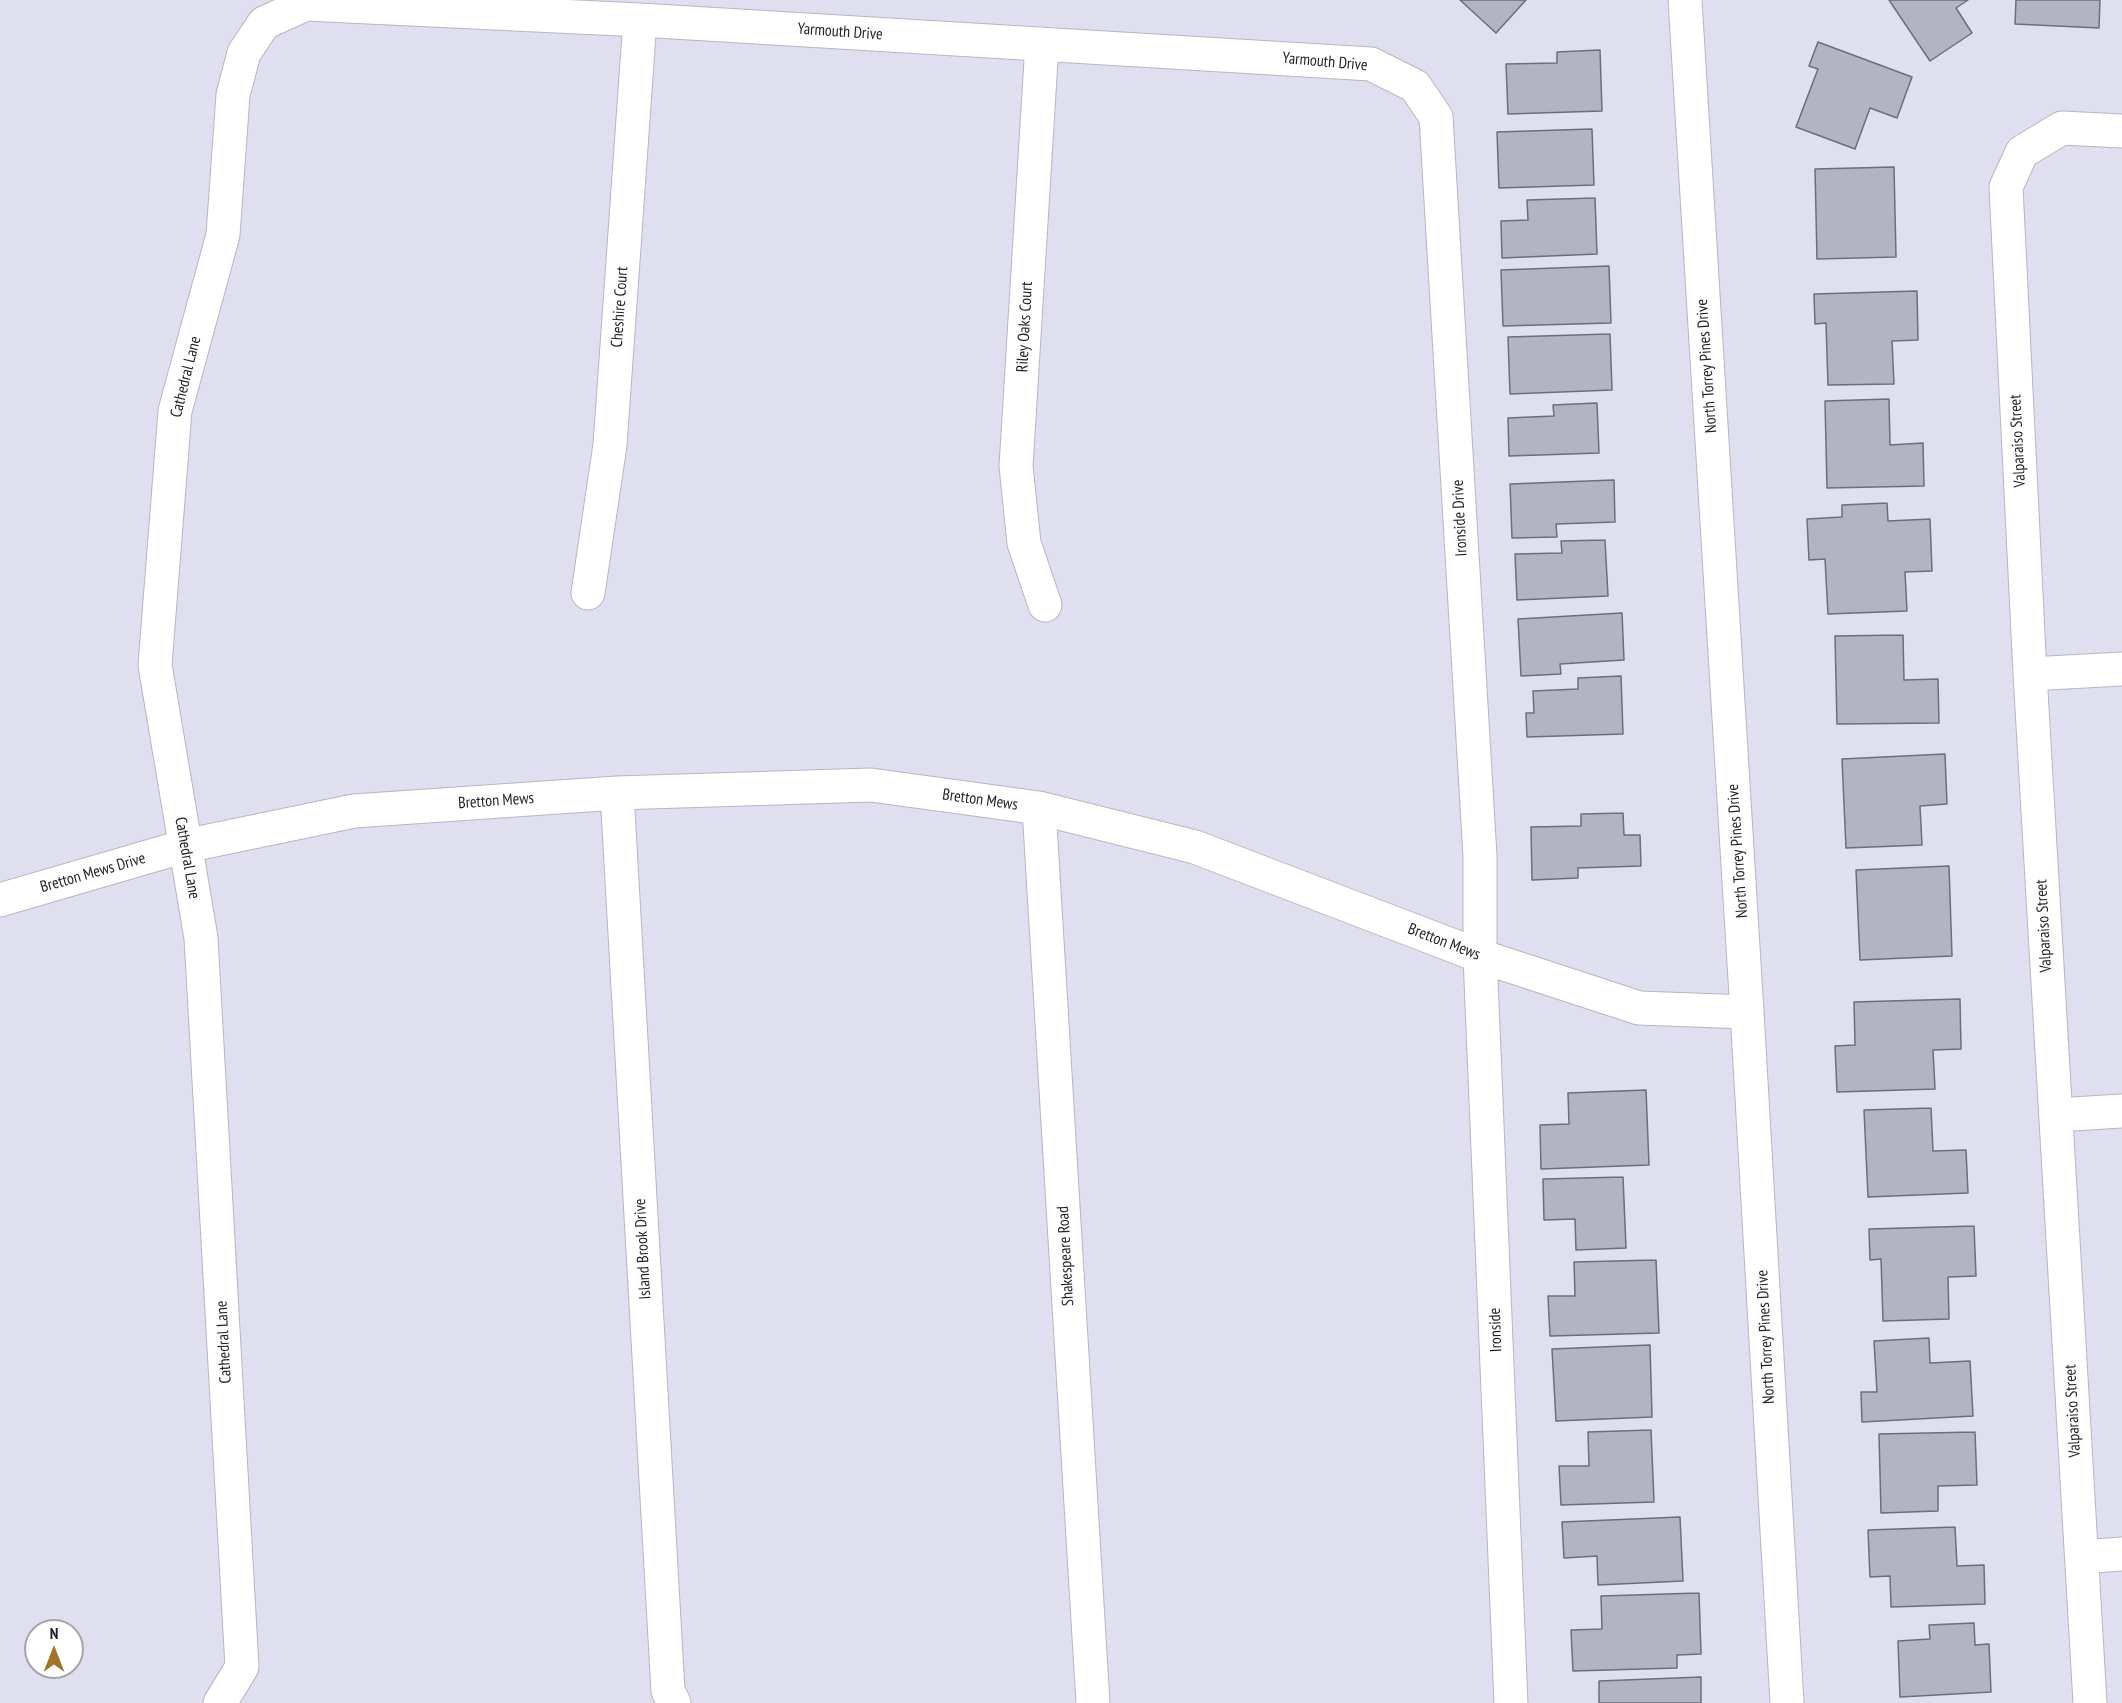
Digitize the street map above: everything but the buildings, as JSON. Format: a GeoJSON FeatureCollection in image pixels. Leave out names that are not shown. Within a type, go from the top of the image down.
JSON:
{"type":"FeatureCollection","features":[{"type":"Feature","properties":{"kind":"street","name":"North Torrey Pines Drive"},"geometry":{"type":"LineString","coordinates":[[1685,0],[1748,1012],[1787,1703]]}},
{"type":"Feature","properties":{"kind":"street","name":"Yarmouth Drive"},"geometry":{"type":"LineString","coordinates":[[264,23],[306,4],[640,20],[1371,64],[1415,86]]}},
{"type":"Feature","properties":{"kind":"street","name":"Cheshire Court"},"geometry":{"type":"LineString","coordinates":[[588,593],[610,445],[640,20]]}},
{"type":"Feature","properties":{"kind":"street","name":"Cathedral Lane"},"geometry":{"type":"LineString","coordinates":[[220,1703],[242,1667],[201,938],[155,665],[175,411],[223,235],[233,95],[244,53],[264,23]]}},
{"type":"Feature","properties":{"kind":"street","name":"Riley Oaks Court"},"geometry":{"type":"LineString","coordinates":[[1042,44],[1016,466],[1024,543],[1045,605]]}},
{"type":"Feature","properties":{"kind":"street","name":"Ironside Drive"},"geometry":{"type":"LineString","coordinates":[[1415,86],[1436,117],[1480,856],[1480,956]]}},
{"type":"Feature","properties":{"kind":"street","name":"Valparaiso Street"},"geometry":{"type":"LineString","coordinates":[[2090,1703],[2030,674],[2006,187],[2022,152],[2062,128],[2122,131]]}},
{"type":"Feature","properties":{"kind":"street"},"geometry":{"type":"LineString","coordinates":[[2030,674],[2122,669]]}},
{"type":"Feature","properties":{"kind":"street","name":"Bretton Mews"},"geometry":{"type":"LineString","coordinates":[[185,846],[354,811],[617,793],[871,785],[1039,808],[1195,847],[1480,956],[1639,1008],[1748,1012]]}},
{"type":"Feature","properties":{"kind":"street","name":"Island Brook Drive"},"geometry":{"type":"LineString","coordinates":[[617,793],[666,1667],[668,1691],[674,1703]]}},
{"type":"Feature","properties":{"kind":"street","name":"Shakespeare Road"},"geometry":{"type":"LineString","coordinates":[[1039,808],[1093,1703]]}},
{"type":"Feature","properties":{"kind":"street","name":"Bretton Mews Drive"},"geometry":{"type":"LineString","coordinates":[[0,900],[185,846]]}},
{"type":"Feature","properties":{"kind":"street","name":"Ironside"},"geometry":{"type":"LineString","coordinates":[[1480,956],[1511,1703]]}},
{"type":"Feature","properties":{"kind":"street"},"geometry":{"type":"LineString","coordinates":[[2056,1115],[2122,1111]]}},
{"type":"Feature","properties":{"kind":"street"},"geometry":{"type":"LineString","coordinates":[[2082,1557],[2122,1554]]}}]}
